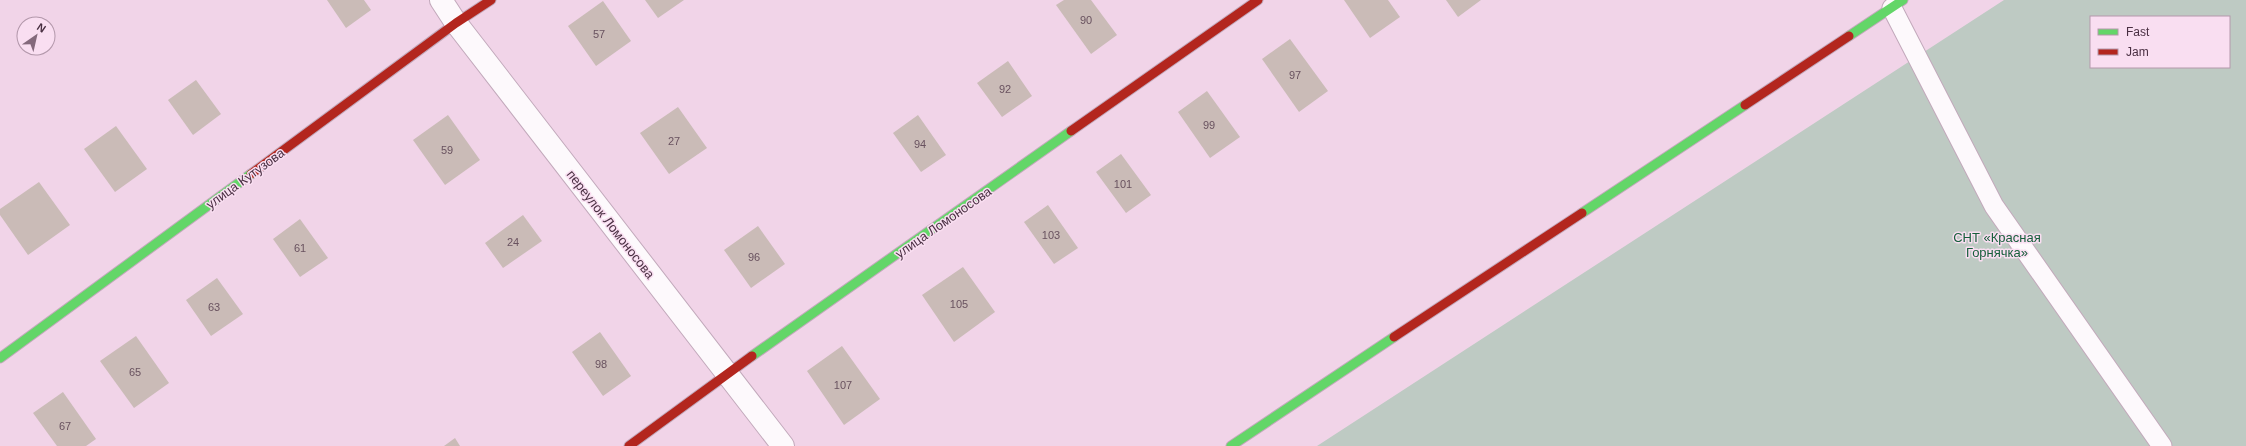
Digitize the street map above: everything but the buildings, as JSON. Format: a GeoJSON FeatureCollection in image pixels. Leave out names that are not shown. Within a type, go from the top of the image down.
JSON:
{"type":"FeatureCollection","features":[{"type":"Feature","properties":{"kind":"street","name":"переулок Ломоносова"},"geometry":{"type":"LineString","coordinates":[[441,0],[456,23],[783,446]]}},
{"type":"Feature","properties":{"kind":"street","name":"улица Кутузова"},"geometry":{"type":"LineString","coordinates":[[0,358],[456,23],[491,0]]}},
{"type":"Feature","properties":{"kind":"street","name":"улица Ломоносова"},"geometry":{"type":"LineString","coordinates":[[629,446],[726,374],[1258,0]]}},
{"type":"Feature","properties":{"kind":"street"},"geometry":{"type":"LineString","coordinates":[[1232,446],[1898,4]]}},
{"type":"Feature","properties":{"kind":"lane"},"geometry":{"type":"LineString","coordinates":[[1898,4],[1994,206],[2162,446]]}},
{"type":"Feature","properties":{"kind":"green space","name":"СНТ «Красная Горнячка»"},"geometry":{"type":"Polygon","coordinates":[[[2004,0],[2246,0],[2246,446],[1317,446],[2004,0]]]}},
{"type":"Feature","properties":{"kind":"traffic: fast"},"geometry":{"type":"LineString","coordinates":[[1849,36],[1903,0]]}},
{"type":"Feature","properties":{"kind":"traffic: fast"},"geometry":{"type":"LineString","coordinates":[[1582,213],[1745,105]]}},
{"type":"Feature","properties":{"kind":"traffic: fast"},"geometry":{"type":"LineString","coordinates":[[752,356],[1071,131]]}},
{"type":"Feature","properties":{"kind":"traffic: fast"},"geometry":{"type":"LineString","coordinates":[[0,358],[251,174]]}},
{"type":"Feature","properties":{"kind":"traffic: fast"},"geometry":{"type":"LineString","coordinates":[[1231,446],[1394,337]]}},
{"type":"Feature","properties":{"kind":"traffic: jam"},"geometry":{"type":"LineString","coordinates":[[251,174],[456,23],[491,0]]}},
{"type":"Feature","properties":{"kind":"traffic: jam"},"geometry":{"type":"LineString","coordinates":[[1071,131],[1258,0]]}},
{"type":"Feature","properties":{"kind":"traffic: jam"},"geometry":{"type":"LineString","coordinates":[[1745,105],[1849,36]]}},
{"type":"Feature","properties":{"kind":"traffic: jam"},"geometry":{"type":"LineString","coordinates":[[1394,337],[1582,213]]}},
{"type":"Feature","properties":{"kind":"traffic: jam"},"geometry":{"type":"LineString","coordinates":[[629,446],[752,356]]}}]}
